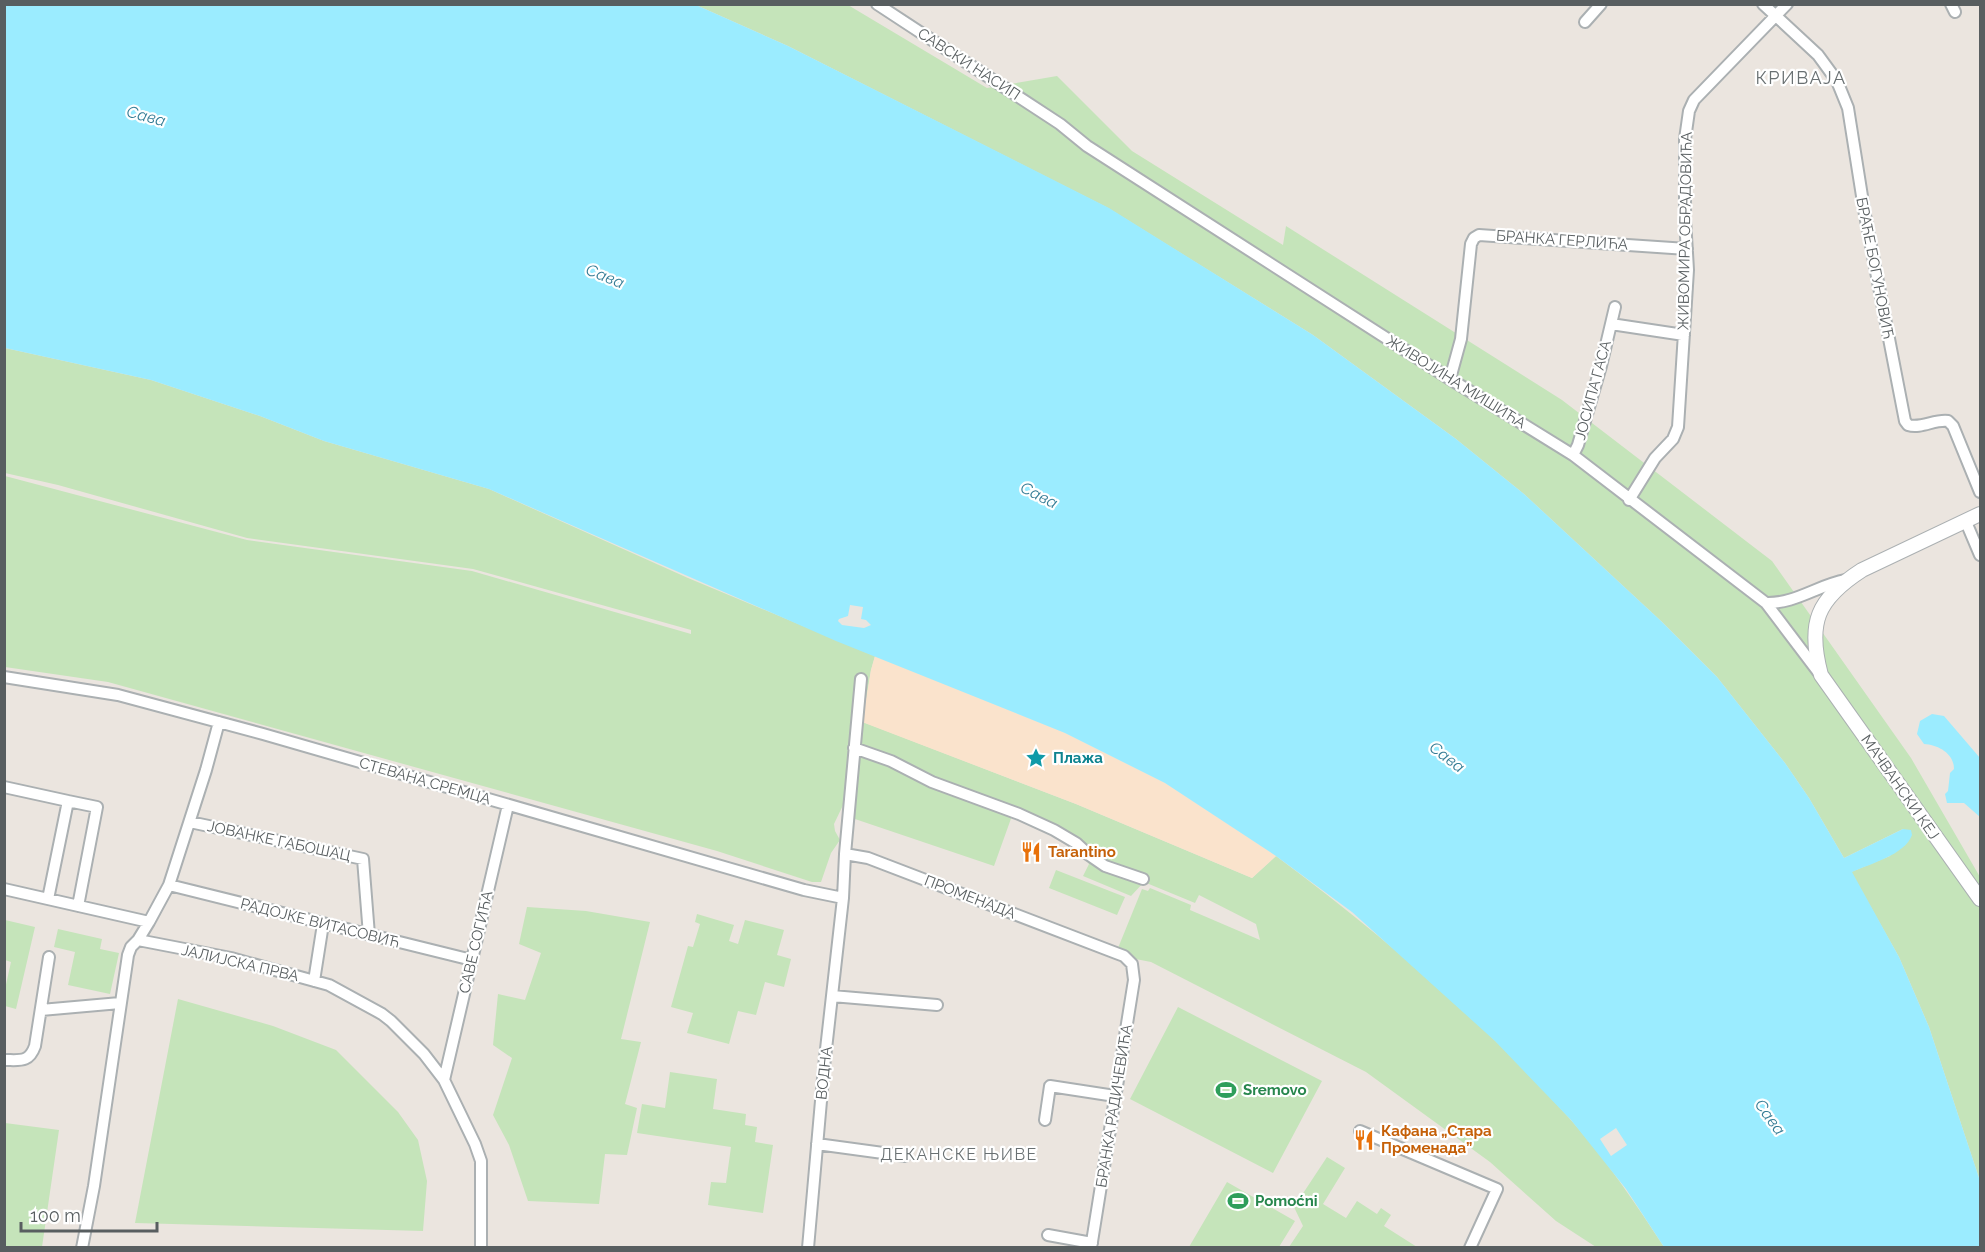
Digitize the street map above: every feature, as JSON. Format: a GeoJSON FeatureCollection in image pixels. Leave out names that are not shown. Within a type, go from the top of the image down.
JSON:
{"type":"FeatureCollection","features":[{"type":"Feature","properties":{"kind":"street","name":"САВСКИ НАСИП"},"geometry":{"type":"LineString","coordinates":[[877,4],[1060,124]]}},
{"type":"Feature","properties":{"kind":"street"},"geometry":{"type":"LineString","coordinates":[[1585,22],[1602,4]]}},
{"type":"Feature","properties":{"kind":"street"},"geometry":{"type":"LineString","coordinates":[[1762,4],[1775,17]]}},
{"type":"Feature","properties":{"kind":"street","name":"ЖИВОМИРА ОБРАДОВИЋА"},"geometry":{"type":"LineString","coordinates":[[1629,500],[1655,458],[1673,439],[1678,427],[1688,270],[1685,140],[1689,111],[1694,100],[1787,4]]}},
{"type":"Feature","properties":{"kind":"street","name":"БРАЋЕ БОГУНОВИЋ"},"geometry":{"type":"LineString","coordinates":[[1775,17],[1818,55],[1837,81],[1848,108],[1864,215],[1905,421],[1908,425],[1914,426],[1942,420],[1948,421],[1953,426],[1980,492]]}},
{"type":"Feature","properties":{"kind":"street","name":"ЖИВОЈИНА МИШИЋА"},"geometry":{"type":"LineString","coordinates":[[1060,124],[1087,146],[1450,379],[1573,455],[1766,603],[1821,675]]}},
{"type":"Feature","properties":{"kind":"street","name":"БРАНКА ГЕРЛИЋА"},"geometry":{"type":"LineString","coordinates":[[1450,379],[1461,339],[1471,244],[1479,235],[1687,249]]}},
{"type":"Feature","properties":{"kind":"street","name":"ЈОСИПА ГАСА"},"geometry":{"type":"LineString","coordinates":[[1573,455],[1601,366],[1615,307]]}},
{"type":"Feature","properties":{"kind":"street","name":"ЈОСИПА ГАСА"},"geometry":{"type":"LineString","coordinates":[[1611,324],[1684,335]]}},
{"type":"Feature","properties":{"kind":"street"},"geometry":{"type":"LineString","coordinates":[[1821,675],[1814,644],[1817,620],[1831,595],[1862,570],[1980,514]]}},
{"type":"Feature","properties":{"kind":"street"},"geometry":{"type":"LineString","coordinates":[[1966,522],[1980,555]]}},
{"type":"Feature","properties":{"kind":"street"},"geometry":{"type":"LineString","coordinates":[[1766,603],[1788,602],[1830,583],[1847,580]]}},
{"type":"Feature","properties":{"kind":"street","name":"МАЧВАНСКИ КЕЈ"},"geometry":{"type":"LineString","coordinates":[[1821,675],[1980,899]]}},
{"type":"Feature","properties":{"kind":"street","name":"СТЕВАНА СРЕМЦА"},"geometry":{"type":"LineString","coordinates":[[4,677],[118,695],[804,890],[843,898]]}},
{"type":"Feature","properties":{"kind":"street"},"geometry":{"type":"LineString","coordinates":[[843,898],[861,679]]}},
{"type":"Feature","properties":{"kind":"street"},"geometry":{"type":"LineString","coordinates":[[82,1248],[94,1186],[128,955],[131,946],[138,940],[169,885],[219,722]]}},
{"type":"Feature","properties":{"kind":"street"},"geometry":{"type":"LineString","coordinates":[[854,748],[891,761],[932,783],[1019,814],[1076,843],[1105,866],[1143,879]]}},
{"type":"Feature","properties":{"kind":"street"},"geometry":{"type":"LineString","coordinates":[[4,787],[97,807],[78,906]]}},
{"type":"Feature","properties":{"kind":"street"},"geometry":{"type":"LineString","coordinates":[[48,899],[68,801]]}},
{"type":"Feature","properties":{"kind":"street","name":"САВЕ СОГИЋА"},"geometry":{"type":"LineString","coordinates":[[444,1080],[508,804]]}},
{"type":"Feature","properties":{"kind":"street","name":"ЈОВАНКЕ ГАБОШАЦ"},"geometry":{"type":"LineString","coordinates":[[190,822],[363,859],[369,935]]}},
{"type":"Feature","properties":{"kind":"street","name":"ПРОМЕНАДА"},"geometry":{"type":"LineString","coordinates":[[845,854],[868,858],[1124,956],[1132,964]]}},
{"type":"Feature","properties":{"kind":"street","name":"РАДОЈКЕ ВИТАСОВИЋ"},"geometry":{"type":"LineString","coordinates":[[169,885],[471,960]]}},
{"type":"Feature","properties":{"kind":"street"},"geometry":{"type":"LineString","coordinates":[[4,889],[149,922]]}},
{"type":"Feature","properties":{"kind":"street","name":"ВОДНА"},"geometry":{"type":"LineString","coordinates":[[808,1248],[843,898]]}},
{"type":"Feature","properties":{"kind":"street"},"geometry":{"type":"LineString","coordinates":[[314,981],[323,924]]}},
{"type":"Feature","properties":{"kind":"street","name":"ЈАЛИЈСКА ПРВА"},"geometry":{"type":"LineString","coordinates":[[138,940],[231,958],[314,981],[343,992],[392,1022],[424,1054],[444,1080],[466,1123],[481,1161],[481,1248]]}},
{"type":"Feature","properties":{"kind":"street"},"geometry":{"type":"LineString","coordinates":[[4,1060],[25,1059],[31,1056],[35,1046],[49,957]]}},
{"type":"Feature","properties":{"kind":"street","name":"БРАНКА РАДИЧЕВИЋА"},"geometry":{"type":"LineString","coordinates":[[1092,1245],[1134,980],[1132,964]]}},
{"type":"Feature","properties":{"kind":"street"},"geometry":{"type":"LineString","coordinates":[[832,996],[937,1005]]}},
{"type":"Feature","properties":{"kind":"street"},"geometry":{"type":"LineString","coordinates":[[41,1010],[120,1003]]}},
{"type":"Feature","properties":{"kind":"street"},"geometry":{"type":"LineString","coordinates":[[1045,1120],[1050,1086],[1115,1096]]}},
{"type":"Feature","properties":{"kind":"street"},"geometry":{"type":"LineString","coordinates":[[1360,1131],[1497,1189],[1470,1248]]}},
{"type":"Feature","properties":{"kind":"street"},"geometry":{"type":"LineString","coordinates":[[817,1144],[905,1156]]}},
{"type":"Feature","properties":{"kind":"street"},"geometry":{"type":"LineString","coordinates":[[1048,1235],[1092,1245]]}},
{"type":"Feature","properties":{"kind":"green space"},"geometry":{"type":"Polygon","coordinates":[[[696,5],[848,5],[987,88],[1057,76],[1132,151],[1283,245],[1286,226],[1562,400],[1772,561],[1911,758],[1980,877],[1980,1181],[1929,1027],[1899,957],[1851,872],[1890,856],[1903,829],[1844,858],[1809,798],[1785,763],[1717,677],[1661,621],[1524,494],[1456,439],[1313,335],[1108,208],[788,46],[696,5]]]}},
{"type":"Feature","properties":{"kind":"green space"},"geometry":{"type":"Polygon","coordinates":[[[5,348],[151,380],[260,416],[324,441],[489,489],[688,578],[875,656],[863,722],[1076,804],[1252,878],[1276,856],[1354,916],[1430,980],[1537,1083],[1596,1150],[1664,1247],[1596,1247],[1556,1221],[1490,1162],[1366,1072],[1151,962],[1120,956],[1116,953],[1142,889],[1148,891],[1150,888],[1191,905],[1190,910],[1260,940],[1256,924],[1199,895],[1195,903],[1144,882],[1131,896],[1083,876],[1089,864],[1071,838],[1013,813],[994,866],[852,818],[855,780],[834,824],[840,840],[831,853],[821,882],[812,882],[717,851],[108,682],[5,667],[5,476],[247,540],[472,571],[691,634],[691,630],[473,569],[247,538],[58,485],[5,473],[5,348]]]}},
{"type":"Feature","properties":{"kind":"green space"},"geometry":{"type":"Polygon","coordinates":[[[1056,870],[1125,897],[1117,915],[1049,888],[1056,870]]]}},
{"type":"Feature","properties":{"kind":"green space"},"geometry":{"type":"Polygon","coordinates":[[[527,907],[586,911],[650,922],[621,1039],[641,1042],[625,1104],[637,1108],[627,1155],[605,1154],[599,1204],[528,1201],[509,1145],[493,1115],[512,1058],[493,1045],[498,994],[525,1000],[541,953],[519,944],[527,907]]]}},
{"type":"Feature","properties":{"kind":"green space"},"geometry":{"type":"Polygon","coordinates":[[[697,914],[734,925],[729,941],[738,944],[745,920],[784,930],[777,955],[791,959],[784,987],[765,982],[756,1015],[738,1011],[729,1044],[687,1033],[693,1013],[671,1007],[688,946],[693,947],[700,924],[695,922],[697,914]]]}},
{"type":"Feature","properties":{"kind":"green space"},"geometry":{"type":"Polygon","coordinates":[[[5,920],[35,927],[16,1009],[5,1006],[5,989],[11,962],[5,960],[5,920]]]}},
{"type":"Feature","properties":{"kind":"green space"},"geometry":{"type":"Polygon","coordinates":[[[58,929],[102,939],[100,949],[119,953],[110,994],[68,985],[75,952],[54,947],[58,929]]]}},
{"type":"Feature","properties":{"kind":"green space"},"geometry":{"type":"Polygon","coordinates":[[[178,999],[273,1026],[336,1050],[398,1112],[418,1140],[427,1181],[423,1231],[135,1223],[178,999]]]}},
{"type":"Feature","properties":{"kind":"green space","name":"Sremovo"},"geometry":{"type":"Polygon","coordinates":[[[1178,1007],[1322,1081],[1273,1173],[1130,1099],[1178,1007]]]}},
{"type":"Feature","properties":{"kind":"green space"},"geometry":{"type":"Polygon","coordinates":[[[670,1072],[717,1079],[713,1109],[746,1114],[745,1125],[757,1127],[755,1142],[773,1145],[763,1213],[708,1205],[711,1182],[726,1183],[731,1147],[637,1133],[642,1104],[665,1108],[670,1072]]]}},
{"type":"Feature","properties":{"kind":"green space"},"geometry":{"type":"Polygon","coordinates":[[[5,1123],[59,1130],[42,1247],[5,1247],[5,1123]]]}},
{"type":"Feature","properties":{"kind":"green space"},"geometry":{"type":"Polygon","coordinates":[[[1327,1157],[1345,1168],[1323,1204],[1346,1218],[1357,1201],[1377,1214],[1381,1208],[1391,1215],[1384,1226],[1417,1247],[1289,1247],[1303,1226],[1294,1207],[1327,1157]]]}},
{"type":"Feature","properties":{"kind":"green space","name":"Pomoćni"},"geometry":{"type":"Polygon","coordinates":[[[1227,1182],[1295,1221],[1279,1247],[1189,1247],[1227,1182]]]}},
{"type":"Feature","properties":{"kind":"sand","name":"Плажа"},"geometry":{"type":"Polygon","coordinates":[[[875,656],[1065,733],[1165,783],[1276,856],[1252,878],[1076,804],[862,722],[875,656]]]}},
{"type":"Feature","properties":{"kind":"water","name":"Сава"},"geometry":{"type":"Polygon","coordinates":[[[4,5],[696,5],[788,46],[1109,208],[1313,335],[1456,439],[1524,494],[1661,621],[1717,677],[1785,763],[1809,798],[1844,858],[1903,829],[1911,830],[1912,835],[1902,848],[1886,858],[1852,872],[1899,957],[1929,1027],[1980,1181],[1980,1247],[1664,1247],[1626,1189],[1571,1120],[1495,1041],[1352,912],[1276,856],[1165,783],[1065,733],[836,641],[489,489],[324,441],[260,416],[151,380],[5,348],[4,5]]]}},
{"type":"Feature","properties":{"kind":"water"},"geometry":{"type":"Polygon","coordinates":[[[1932,714],[1944,716],[1980,758],[1980,817],[1964,803],[1947,803],[1945,794],[1948,791],[1950,773],[1954,769],[1951,758],[1940,748],[1924,744],[1917,734],[1920,721],[1932,714]]]}},
{"type":"Feature","properties":{"kind":"pier"},"geometry":{"type":"Polygon","coordinates":[[[850,605],[863,607],[861,619],[871,625],[864,628],[842,625],[838,621],[848,616],[850,605]]]}},
{"type":"Feature","properties":{"kind":"pier"},"geometry":{"type":"Polygon","coordinates":[[[1616,1128],[1627,1145],[1611,1156],[1600,1139],[1616,1128]]]}},
{"type":"Feature","properties":{"kind":"place","name":"Плажа"},"geometry":{"type":"Point","coordinates":[1036,758]}},
{"type":"Feature","properties":{"kind":"place","name":"Tarantino"},"geometry":{"type":"Point","coordinates":[1031,852]}},
{"type":"Feature","properties":{"kind":"place","name":"Sremovo"},"geometry":{"type":"Point","coordinates":[1226,1090]}},
{"type":"Feature","properties":{"kind":"place","name":"Кафана „Стара Променада”"},"geometry":{"type":"Point","coordinates":[1364,1140]}},
{"type":"Feature","properties":{"kind":"place","name":"Pomoćni"},"geometry":{"type":"Point","coordinates":[1238,1201]}},
{"type":"Feature","properties":{"kind":"district","name":"КРИВАЈА"},"geometry":{"type":"Point","coordinates":[1801,77]}},
{"type":"Feature","properties":{"kind":"district","name":"ДЕКАНСКЕ ЊИВЕ"},"geometry":{"type":"Point","coordinates":[959,1154]}}]}
